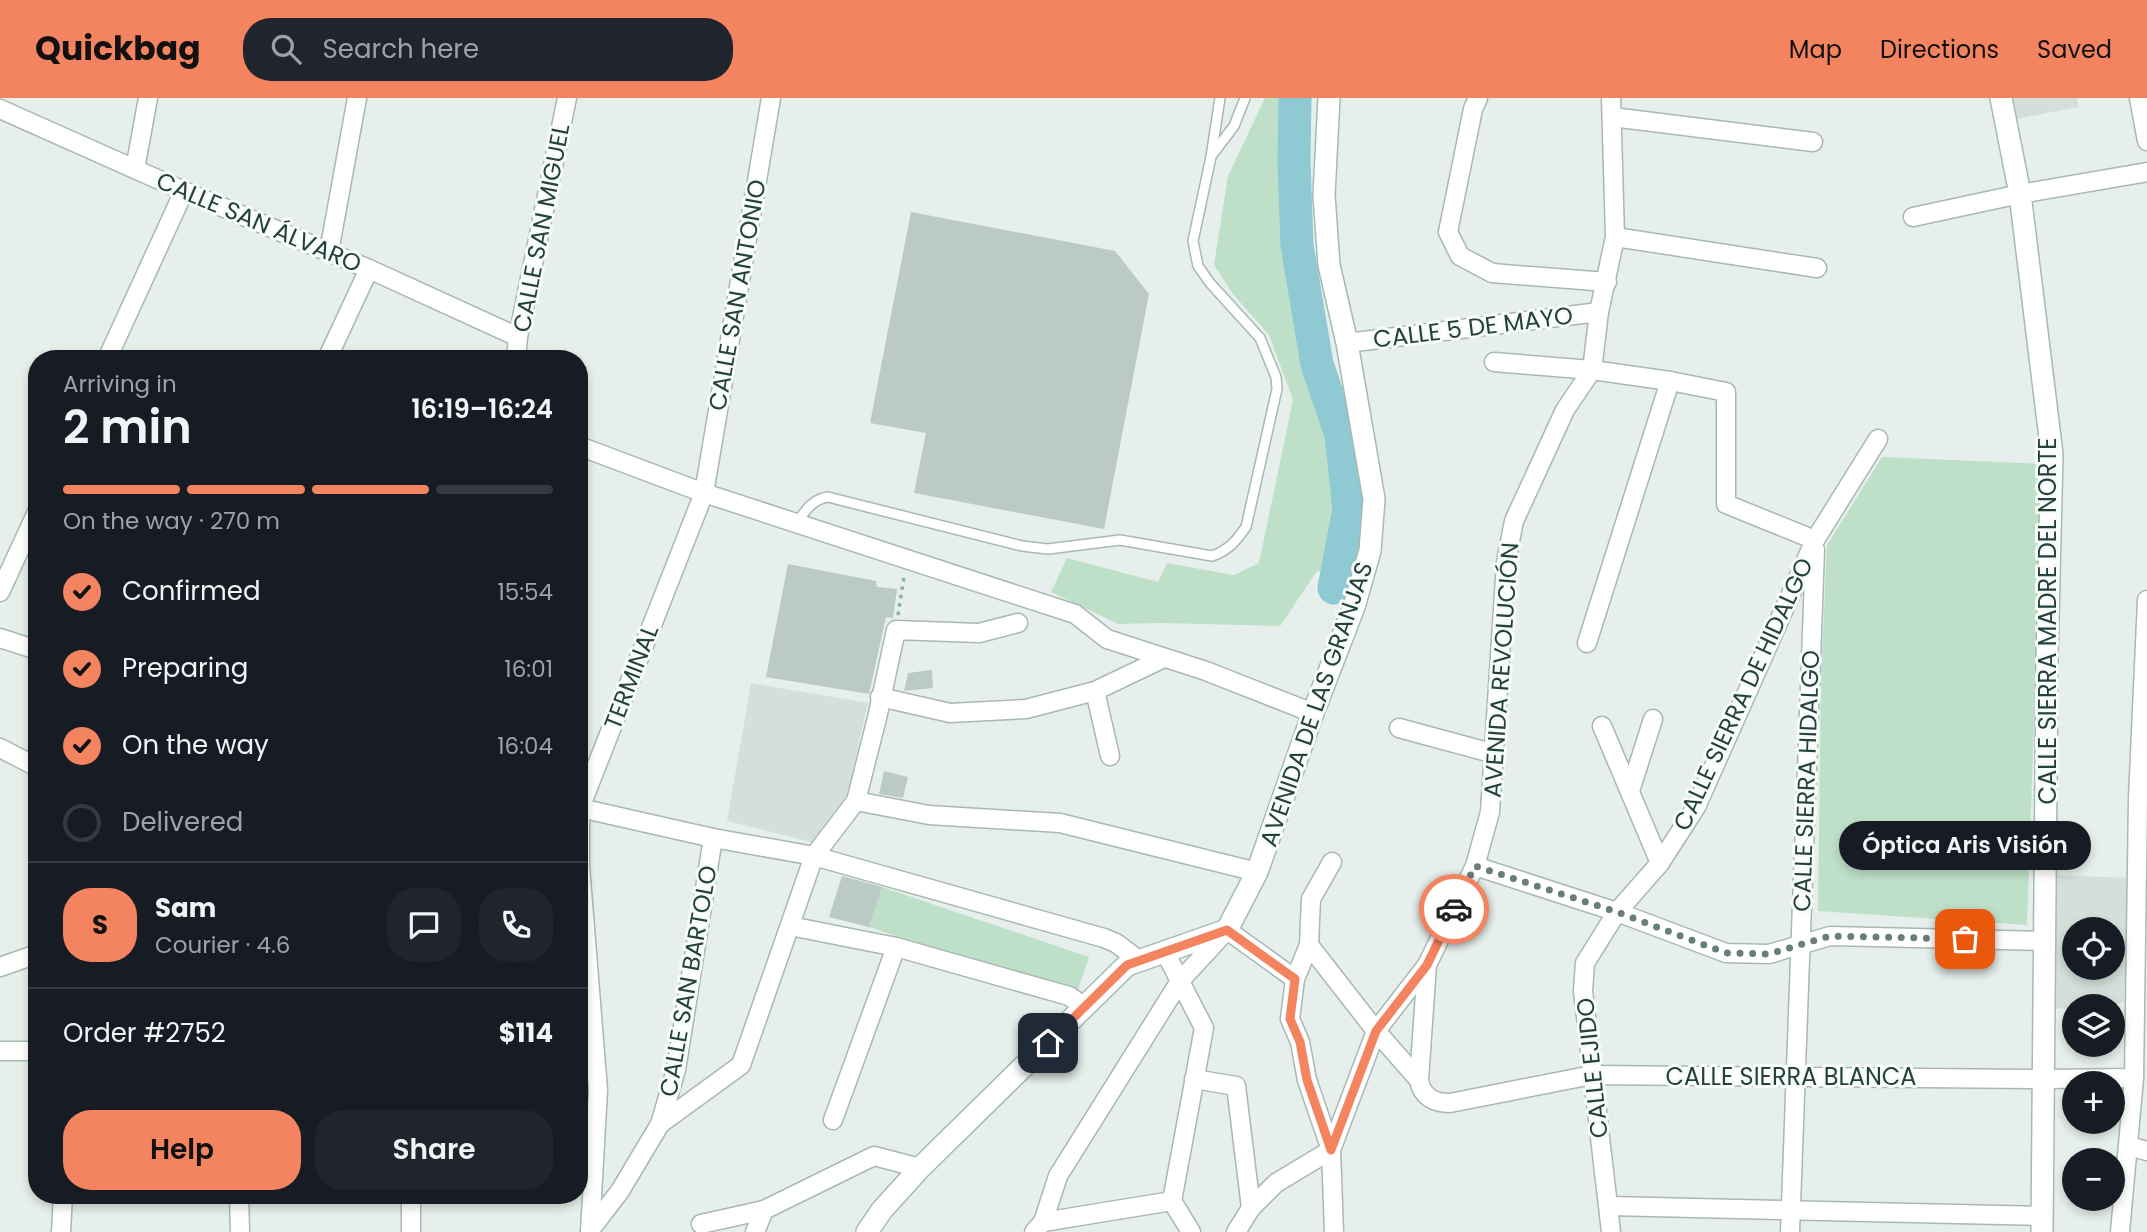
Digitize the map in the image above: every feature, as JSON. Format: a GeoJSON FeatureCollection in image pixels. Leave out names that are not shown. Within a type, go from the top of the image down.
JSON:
{"type":"FeatureCollection","features":[{"type":"Feature","properties":{"kind":"street"},"geometry":{"type":"LineString","coordinates":[[135,169],[148,98]]}},
{"type":"Feature","properties":{"kind":"street"},"geometry":{"type":"LineString","coordinates":[[329,252],[358,98]]}},
{"type":"Feature","properties":{"kind":"street","name":"CALLE SAN MIGUEL"},"geometry":{"type":"LineString","coordinates":[[517,350],[567,98]]}},
{"type":"Feature","properties":{"kind":"street","name":"CALLE SAN ANTONIO"},"geometry":{"type":"LineString","coordinates":[[704,493],[771,98]]}},
{"type":"Feature","properties":{"kind":"street","name":"AVENIDA DE LAS GRANJAS"},"geometry":{"type":"LineString","coordinates":[[1041,1229],[1058,1176],[1180,981],[1227,930],[1257,872],[1312,713],[1354,607],[1370,551],[1374,499],[1347,343],[1329,265],[1324,195],[1329,98]]}},
{"type":"Feature","properties":{"kind":"street"},"geometry":{"type":"LineString","coordinates":[[1478,98],[1473,109],[1448,232],[1460,256],[1492,273],[1607,282]]}},
{"type":"Feature","properties":{"kind":"street","name":"AVENIDA REVOLUCIÓN"},"geometry":{"type":"LineString","coordinates":[[1419,1080],[1427,965],[1475,866],[1490,812],[1506,562],[1514,521],[1565,410],[1592,370],[1599,312],[1615,237],[1611,98]]}},
{"type":"Feature","properties":{"kind":"street","name":"CALLE SIERRA MADRE DEL NORTE"},"geometry":{"type":"LineString","coordinates":[[2001,98],[2020,194],[2052,454],[2047,660],[2043,1224]]}},
{"type":"Feature","properties":{"kind":"street"},"geometry":{"type":"LineString","coordinates":[[2139,98],[2147,141]]}},
{"type":"Feature","properties":{"kind":"street","name":"CALLE SAN ÁLVARO"},"geometry":{"type":"LineString","coordinates":[[0,109],[369,269],[518,337]]}},
{"type":"Feature","properties":{"kind":"street"},"geometry":{"type":"LineString","coordinates":[[1612,117],[1813,142]]}},
{"type":"Feature","properties":{"kind":"street"},"geometry":{"type":"LineString","coordinates":[[1913,217],[2020,194],[2147,172]]}},
{"type":"Feature","properties":{"kind":"street"},"geometry":{"type":"LineString","coordinates":[[111,350],[184,191]]}},
{"type":"Feature","properties":{"kind":"street"},"geometry":{"type":"LineString","coordinates":[[1615,237],[1817,268]]}},
{"type":"Feature","properties":{"kind":"street"},"geometry":{"type":"LineString","coordinates":[[331,350],[369,269]]}},
{"type":"Feature","properties":{"kind":"street","name":"CALLE 5 DE MAYO"},"geometry":{"type":"LineString","coordinates":[[1347,343],[1599,312]]}},
{"type":"Feature","properties":{"kind":"street"},"geometry":{"type":"LineString","coordinates":[[1494,362],[1592,370],[1726,392],[1726,504],[1815,540]]}},
{"type":"Feature","properties":{"kind":"street"},"geometry":{"type":"LineString","coordinates":[[1587,643],[1670,381]]}},
{"type":"Feature","properties":{"kind":"street","name":"CALLE SIERRA DE HIDALGO"},"geometry":{"type":"LineString","coordinates":[[1617,912],[1660,863],[1696,807],[1815,540],[1878,439]]}},
{"type":"Feature","properties":{"kind":"street"},"geometry":{"type":"LineString","coordinates":[[588,449],[704,493],[1075,614],[1107,639],[1206,671],[1312,713]]}},
{"type":"Feature","properties":{"kind":"street","name":"TERMINAL"},"geometry":{"type":"LineString","coordinates":[[588,788],[704,493]]}},
{"type":"Feature","properties":{"kind":"street"},"geometry":{"type":"LineString","coordinates":[[0,592],[28,531]]}},
{"type":"Feature","properties":{"kind":"street","name":"CALLE SIERRA HIDALGO"},"geometry":{"type":"LineString","coordinates":[[1790,1232],[1815,540]]}},
{"type":"Feature","properties":{"kind":"street"},"geometry":{"type":"LineString","coordinates":[[2120,1232],[2134,1078],[2138,798],[2147,600]]}},
{"type":"Feature","properties":{"kind":"street"},"geometry":{"type":"LineString","coordinates":[[590,1231],[620,1191],[660,1124],[741,1065],[814,856],[856,801],[896,631],[979,633],[1018,623]]}},
{"type":"Feature","properties":{"kind":"street"},"geometry":{"type":"LineString","coordinates":[[0,638],[28,647]]}},
{"type":"Feature","properties":{"kind":"street"},"geometry":{"type":"LineString","coordinates":[[880,697],[950,713],[1026,709],[1095,691],[1164,658]]}},
{"type":"Feature","properties":{"kind":"street"},"geometry":{"type":"LineString","coordinates":[[1095,691],[1110,756]]}},
{"type":"Feature","properties":{"kind":"street"},"geometry":{"type":"LineString","coordinates":[[1630,791],[1653,719]]}},
{"type":"Feature","properties":{"kind":"street"},"geometry":{"type":"LineString","coordinates":[[1602,726],[1660,863]]}},
{"type":"Feature","properties":{"kind":"street"},"geometry":{"type":"LineString","coordinates":[[1399,728],[1495,754]]}},
{"type":"Feature","properties":{"kind":"street"},"geometry":{"type":"LineString","coordinates":[[0,748],[28,762]]}},
{"type":"Feature","properties":{"kind":"street"},"geometry":{"type":"LineString","coordinates":[[856,801],[929,815],[1060,822],[1257,872]]}},
{"type":"Feature","properties":{"kind":"street"},"geometry":{"type":"LineString","coordinates":[[588,810],[713,838],[814,856],[1104,938],[1123,947],[1140,961]]}},
{"type":"Feature","properties":{"kind":"street","name":"CALLE SAN BARTOLO"},"geometry":{"type":"LineString","coordinates":[[660,1124],[676,1070],[713,838]]}},
{"type":"Feature","properties":{"kind":"street"},"geometry":{"type":"LineString","coordinates":[[1332,862],[1311,899],[1309,945],[1295,979],[1290,1019],[1300,1042],[1307,1080],[1331,1150],[1334,1232]]}},
{"type":"Feature","properties":{"kind":"street"},"geometry":{"type":"LineString","coordinates":[[1475,866],[1617,912],[1726,953],[1769,954],[1830,936],[2046,941]]}},
{"type":"Feature","properties":{"kind":"street","name":"CALLE EJIDO"},"geometry":{"type":"LineString","coordinates":[[1611,1232],[1583,991],[1586,963],[1617,912]]}},
{"type":"Feature","properties":{"kind":"street"},"geometry":{"type":"LineString","coordinates":[[790,926],[896,947],[1069,996],[1085,1007]]}},
{"type":"Feature","properties":{"kind":"street"},"geometry":{"type":"LineString","coordinates":[[867,1232],[882,1210],[920,1168],[1127,965],[1227,930],[1295,979]]}},
{"type":"Feature","properties":{"kind":"street"},"geometry":{"type":"LineString","coordinates":[[1309,945],[1376,1031],[1419,1080]]}},
{"type":"Feature","properties":{"kind":"street"},"geometry":{"type":"LineString","coordinates":[[833,1120],[896,947]]}},
{"type":"Feature","properties":{"kind":"street"},"geometry":{"type":"LineString","coordinates":[[1166,952],[1204,1028],[1172,1201],[1191,1232]]}},
{"type":"Feature","properties":{"kind":"street"},"geometry":{"type":"LineString","coordinates":[[0,967],[28,957]]}},
{"type":"Feature","properties":{"kind":"street"},"geometry":{"type":"LineString","coordinates":[[1236,1232],[1251,1208],[1276,1183],[1331,1150],[1376,1031],[1427,965]]}},
{"type":"Feature","properties":{"kind":"street","name":"TERMINAL"},"geometry":{"type":"LineString","coordinates":[[588,966],[598,1090],[590,1231]]}},
{"type":"Feature","properties":{"kind":"street"},"geometry":{"type":"LineString","coordinates":[[0,1051],[28,1051]]}},
{"type":"Feature","properties":{"kind":"street","name":"CALLE SIERRA BLANCA"},"geometry":{"type":"LineString","coordinates":[[1419,1080],[1420,1089],[1433,1101],[1450,1103],[1592,1075],[2134,1078]]}},
{"type":"Feature","properties":{"kind":"street"},"geometry":{"type":"LineString","coordinates":[[1194,1079],[1236,1086],[1251,1208]]}},
{"type":"Feature","properties":{"kind":"street"},"geometry":{"type":"LineString","coordinates":[[2129,1146],[2147,1152]]}},
{"type":"Feature","properties":{"kind":"street"},"geometry":{"type":"LineString","coordinates":[[701,1224],[764,1210],[874,1156],[920,1168]]}},
{"type":"Feature","properties":{"kind":"street"},"geometry":{"type":"LineString","coordinates":[[1041,1229],[1172,1201]]}},
{"type":"Feature","properties":{"kind":"street"},"geometry":{"type":"LineString","coordinates":[[61,1232],[63,1204]]}},
{"type":"Feature","properties":{"kind":"street"},"geometry":{"type":"LineString","coordinates":[[239,1204],[240,1232]]}},
{"type":"Feature","properties":{"kind":"street"},"geometry":{"type":"LineString","coordinates":[[411,1204],[411,1232]]}},
{"type":"Feature","properties":{"kind":"street"},"geometry":{"type":"LineString","coordinates":[[1609,1206],[1790,1209],[2043,1224]]}},
{"type":"Feature","properties":{"kind":"street"},"geometry":{"type":"LineString","coordinates":[[755,1232],[764,1210]]}},
{"type":"Feature","properties":{"kind":"lane"},"geometry":{"type":"LineString","coordinates":[[797,522],[810,505],[819,498],[828,497],[1048,549],[1120,540],[1212,556],[1235,543],[1246,527],[1278,388],[1260,338],[1198,266],[1193,241],[1211,157],[1220,98]]}},
{"type":"Feature","properties":{"kind":"lane"},"geometry":{"type":"LineString","coordinates":[[1211,157],[1234,126],[1245,98]]}},
{"type":"Feature","properties":{"kind":"path"},"geometry":{"type":"LineString","coordinates":[[896,631],[907,558]]}},
{"type":"Feature","properties":{"kind":"shaded area"},"geometry":{"type":"Polygon","coordinates":[[[2077,98],[2079,107],[2011,120],[2007,100],[2077,98]]]}},
{"type":"Feature","properties":{"kind":"shaded area"},"geometry":{"type":"Polygon","coordinates":[[[751,683],[868,703],[847,796],[812,842],[727,821],[751,683]]]}},
{"type":"Feature","properties":{"kind":"shaded area"},"geometry":{"type":"Polygon","coordinates":[[[2056,875],[2130,878],[2124,994],[2062,994],[2062,1008],[2055,1009],[2056,875]]]}},
{"type":"Feature","properties":{"kind":"green space"},"geometry":{"type":"Polygon","coordinates":[[[1265,98],[1288,98],[1290,246],[1311,361],[1336,436],[1343,508],[1330,573],[1317,571],[1280,626],[1118,624],[1051,592],[1067,558],[1158,582],[1167,563],[1234,575],[1259,563],[1293,400],[1269,335],[1233,294],[1214,265],[1228,176],[1265,98]]]}},
{"type":"Feature","properties":{"kind":"green space"},"geometry":{"type":"Polygon","coordinates":[[[1882,457],[2043,464],[2027,925],[1818,911],[1821,679],[1827,545],[1882,457]]]}},
{"type":"Feature","properties":{"kind":"green space"},"geometry":{"type":"Polygon","coordinates":[[[882,887],[1089,957],[1076,996],[869,927],[882,887]]]}},
{"type":"Feature","properties":{"kind":"building"},"geometry":{"type":"Polygon","coordinates":[[[911,212],[1115,251],[1149,294],[1104,529],[914,493],[926,433],[870,423],[911,212]]]}},
{"type":"Feature","properties":{"kind":"building"},"geometry":{"type":"Polygon","coordinates":[[[788,564],[876,581],[877,587],[897,589],[893,618],[886,617],[869,694],[766,677],[788,564]]]}},
{"type":"Feature","properties":{"kind":"building"},"geometry":{"type":"Polygon","coordinates":[[[932,670],[933,688],[904,691],[908,673],[932,670]]]}},
{"type":"Feature","properties":{"kind":"building"},"geometry":{"type":"Polygon","coordinates":[[[884,771],[908,777],[903,798],[879,794],[884,771]]]}},
{"type":"Feature","properties":{"kind":"building"},"geometry":{"type":"Polygon","coordinates":[[[842,876],[882,887],[869,927],[829,917],[842,876]]]}},
{"type":"Feature","properties":{"kind":"waterway"},"geometry":{"type":"LineString","coordinates":[[1295,98],[1297,245],[1317,364],[1341,435],[1349,509],[1334,588]]}},
{"type":"Feature","properties":{"kind":"way so far"},"geometry":{"type":"LineString","coordinates":[[1454,909],[1475,866],[1617,912],[1726,953],[1769,954],[1830,936],[1965,939]]}},
{"type":"Feature","properties":{"kind":"place","name":"Óptica Aris Visión"},"geometry":{"type":"Point","coordinates":[1965,939]}},
{"type":"Feature","properties":{"kind":"route"},"geometry":{"type":"LineString","coordinates":[[1048,1043],[1127,965],[1227,930],[1295,979],[1290,1019],[1300,1042],[1307,1080],[1331,1150],[1376,1031],[1427,965],[1454,909]]}}]}
